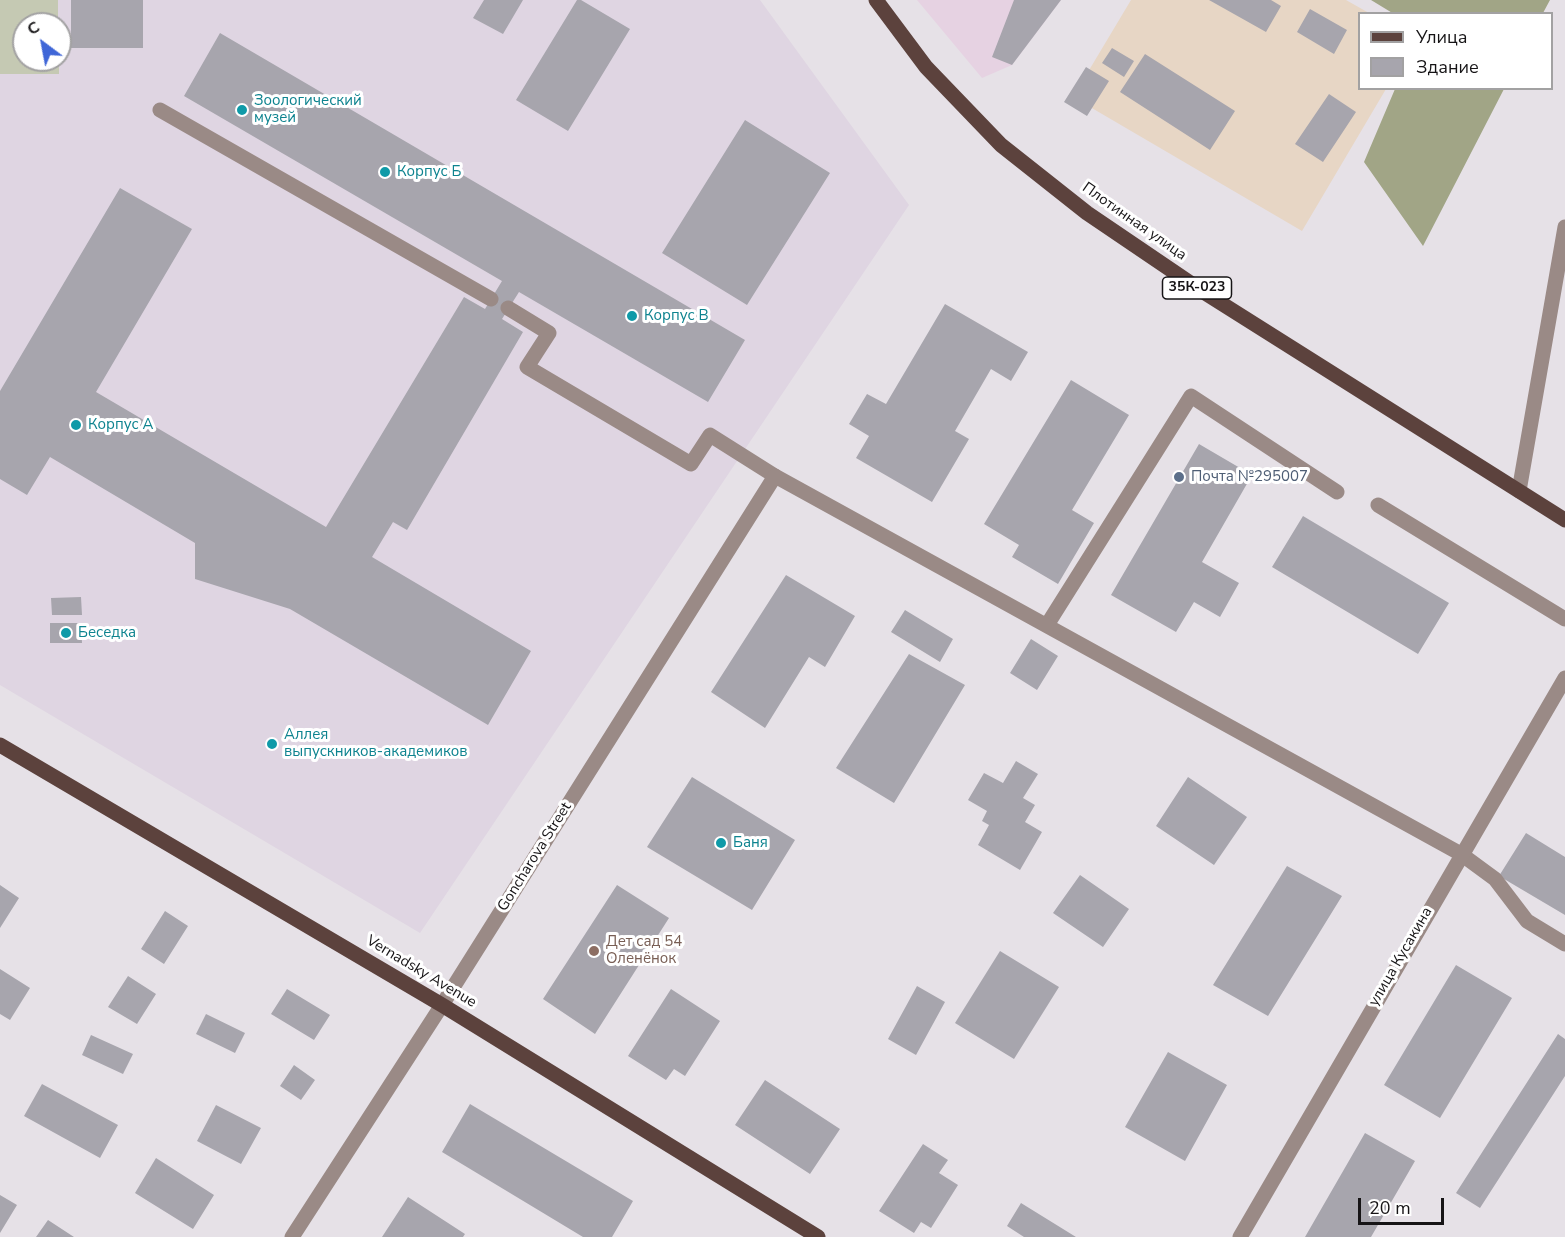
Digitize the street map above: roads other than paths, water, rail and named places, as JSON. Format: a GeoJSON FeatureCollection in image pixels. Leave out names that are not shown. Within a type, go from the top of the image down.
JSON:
{"type":"FeatureCollection","features":[{"type":"Feature","properties":{"kind":"main road","name":"Плотинная улица"},"geometry":{"type":"LineString","coordinates":[[876,0],[926,67],[1001,145],[1087,213],[1196,287],[1565,520]]}},
{"type":"Feature","properties":{"kind":"main road","name":"Vernadsky Avenue"},"geometry":{"type":"LineString","coordinates":[[0,745],[442,1005],[818,1237]]}},
{"type":"Feature","properties":{"kind":"street"},"geometry":{"type":"LineString","coordinates":[[160,110],[491,299]]}},
{"type":"Feature","properties":{"kind":"street"},"geometry":{"type":"LineString","coordinates":[[1519,491],[1565,227]]}},
{"type":"Feature","properties":{"kind":"street"},"geometry":{"type":"LineString","coordinates":[[508,308],[549,333],[527,367],[691,465],[710,435],[775,476],[1461,854],[1495,879],[1527,921],[1565,944]]}},
{"type":"Feature","properties":{"kind":"street"},"geometry":{"type":"LineString","coordinates":[[1047,625],[1191,396],[1338,492]]}},
{"type":"Feature","properties":{"kind":"street","name":"Goncharova Street"},"geometry":{"type":"LineString","coordinates":[[292,1237],[442,1005],[775,476]]}},
{"type":"Feature","properties":{"kind":"street"},"geometry":{"type":"LineString","coordinates":[[1378,505],[1565,620]]}},
{"type":"Feature","properties":{"kind":"street","name":"улица Кусакина"},"geometry":{"type":"LineString","coordinates":[[1240,1237],[1565,678]]}},
{"type":"Feature","properties":{"kind":"place","name":"Зоологический музей"},"geometry":{"type":"Point","coordinates":[242,110]}},
{"type":"Feature","properties":{"kind":"place","name":"Корпус Б"},"geometry":{"type":"Point","coordinates":[385,172]}},
{"type":"Feature","properties":{"kind":"place","name":"Корпус В"},"geometry":{"type":"Point","coordinates":[632,316]}},
{"type":"Feature","properties":{"kind":"place","name":"Корпус А"},"geometry":{"type":"Point","coordinates":[76,425]}},
{"type":"Feature","properties":{"kind":"place","name":"Почта №295007"},"geometry":{"type":"Point","coordinates":[1179,477]}},
{"type":"Feature","properties":{"kind":"place","name":"Беседка"},"geometry":{"type":"Point","coordinates":[66,633]}},
{"type":"Feature","properties":{"kind":"place","name":"Аллея выпускников-академиков"},"geometry":{"type":"Point","coordinates":[272,744]}},
{"type":"Feature","properties":{"kind":"place","name":"Баня"},"geometry":{"type":"Point","coordinates":[721,843]}},
{"type":"Feature","properties":{"kind":"place","name":"Дет сад 54 Оленёнок"},"geometry":{"type":"Point","coordinates":[594,951]}}]}
